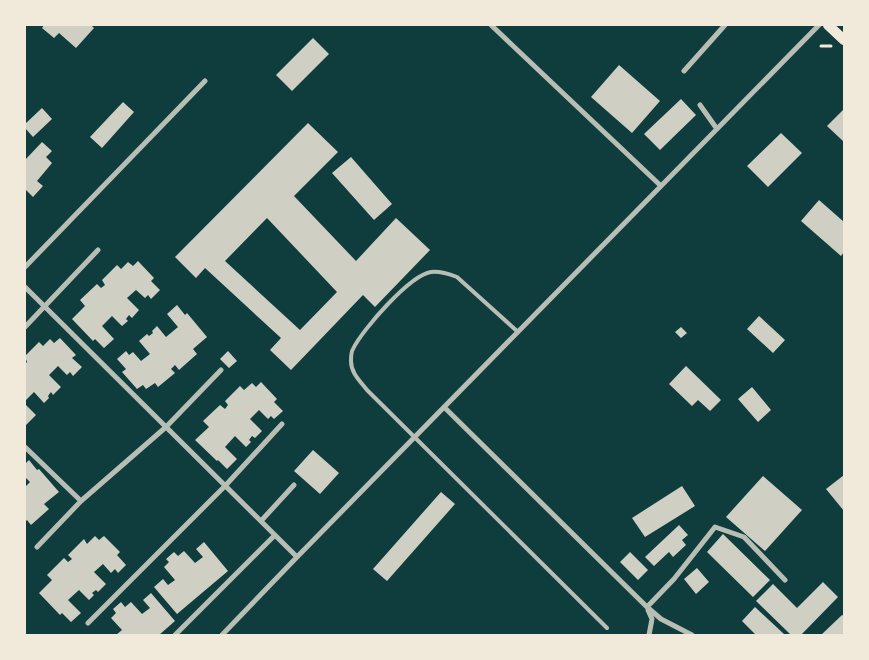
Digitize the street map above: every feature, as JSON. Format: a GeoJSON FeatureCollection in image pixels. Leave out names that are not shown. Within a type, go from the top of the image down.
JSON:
{"type":"FeatureCollection","features":[{"type":"Feature","properties":{"kind":"main road"},"geometry":{"type":"LineString","coordinates":[[828,25],[844,40]]}},
{"type":"Feature","properties":{"kind":"street"},"geometry":{"type":"LineString","coordinates":[[491,25],[661,186]]}},
{"type":"Feature","properties":{"kind":"street"},"geometry":{"type":"LineString","coordinates":[[684,71],[725,25]]}},
{"type":"Feature","properties":{"kind":"street"},"geometry":{"type":"LineString","coordinates":[[222,635],[296,557],[819,25]]}},
{"type":"Feature","properties":{"kind":"street"},"geometry":{"type":"LineString","coordinates":[[25,267],[205,81]]}},
{"type":"Feature","properties":{"kind":"street"},"geometry":{"type":"LineString","coordinates":[[700,105],[717,129]]}},
{"type":"Feature","properties":{"kind":"street"},"geometry":{"type":"LineString","coordinates":[[25,327],[98,250]]}},
{"type":"Feature","properties":{"kind":"street"},"geometry":{"type":"LineString","coordinates":[[25,287],[296,557]]}},
{"type":"Feature","properties":{"kind":"street"},"geometry":{"type":"LineString","coordinates":[[37,547],[81,501],[166,426],[221,370]]}},
{"type":"Feature","properties":{"kind":"street"},"geometry":{"type":"LineString","coordinates":[[444,407],[647,607],[661,619],[692,635]]}},
{"type":"Feature","properties":{"kind":"street"},"geometry":{"type":"LineString","coordinates":[[88,623],[225,486],[282,424]]}},
{"type":"Feature","properties":{"kind":"street"},"geometry":{"type":"LineString","coordinates":[[25,447],[81,501]]}},
{"type":"Feature","properties":{"kind":"street"},"geometry":{"type":"LineString","coordinates":[[261,521],[294,485]]}},
{"type":"Feature","properties":{"kind":"street"},"geometry":{"type":"LineString","coordinates":[[647,607],[674,579],[714,526],[744,538],[786,580]]}},
{"type":"Feature","properties":{"kind":"street"},"geometry":{"type":"LineString","coordinates":[[175,635],[275,535]]}},
{"type":"Feature","properties":{"kind":"street"},"geometry":{"type":"LineString","coordinates":[[647,607],[652,619],[649,635]]}},
{"type":"Feature","properties":{"kind":"lane"},"geometry":{"type":"LineString","coordinates":[[518,332],[457,277],[449,273],[430,272],[412,281],[398,293],[368,327],[352,350],[351,362],[354,374],[367,390],[607,628]]}},
{"type":"Feature","properties":{"kind":"building"},"geometry":{"type":"Polygon","coordinates":[[[44,25],[91,25],[94,28],[76,48],[59,33],[54,38],[42,28],[44,25]]]}},
{"type":"Feature","properties":{"kind":"building"},"geometry":{"type":"Polygon","coordinates":[[[313,38],[329,54],[292,91],[276,75],[313,38]]]}},
{"type":"Feature","properties":{"kind":"building"},"geometry":{"type":"Polygon","coordinates":[[[619,65],[660,101],[632,133],[591,97],[619,65]]]}},
{"type":"Feature","properties":{"kind":"building"},"geometry":{"type":"Polygon","coordinates":[[[681,99],[696,115],[660,150],[644,134],[681,99]]]}},
{"type":"Feature","properties":{"kind":"building"},"geometry":{"type":"Polygon","coordinates":[[[123,102],[134,112],[102,148],[90,137],[123,102]]]}},
{"type":"Feature","properties":{"kind":"building"},"geometry":{"type":"Polygon","coordinates":[[[42,108],[52,119],[33,137],[25,128],[25,124],[42,108]]]}},
{"type":"Feature","properties":{"kind":"building"},"geometry":{"type":"Polygon","coordinates":[[[844,109],[844,142],[827,126],[844,109]]]}},
{"type":"Feature","properties":{"kind":"building"},"geometry":{"type":"Polygon","coordinates":[[[308,123],[338,152],[294,196],[356,261],[396,218],[430,250],[375,307],[363,295],[291,370],[270,350],[281,338],[205,268],[196,278],[175,257],[308,123]],[[267,218],[225,261],[300,330],[337,292],[267,218]]]}},
{"type":"Feature","properties":{"kind":"building"},"geometry":{"type":"Polygon","coordinates":[[[781,133],[802,153],[768,187],[747,166],[781,133]]]}},
{"type":"Feature","properties":{"kind":"building"},"geometry":{"type":"Polygon","coordinates":[[[42,142],[52,151],[46,157],[52,163],[37,181],[43,186],[33,197],[25,189],[25,160],[42,142]]]}},
{"type":"Feature","properties":{"kind":"building"},"geometry":{"type":"Polygon","coordinates":[[[351,157],[392,204],[374,220],[332,173],[351,157]]]}},
{"type":"Feature","properties":{"kind":"building"},"geometry":{"type":"Polygon","coordinates":[[[819,200],[844,222],[844,252],[841,256],[801,221],[819,200]]]}},
{"type":"Feature","properties":{"kind":"building"},"geometry":{"type":"Polygon","coordinates":[[[138,261],[154,278],[151,281],[160,290],[151,299],[148,295],[145,298],[136,290],[127,298],[139,310],[132,318],[129,315],[126,319],[128,321],[122,326],[112,316],[102,326],[114,339],[104,348],[95,339],[93,341],[72,319],[85,306],[80,300],[97,284],[101,288],[105,285],[102,280],[117,265],[121,269],[128,262],[133,266],[138,261]]]}},
{"type":"Feature","properties":{"kind":"building"},"geometry":{"type":"Polygon","coordinates":[[[177,305],[185,315],[187,313],[207,337],[193,349],[197,354],[179,370],[175,365],[171,369],[175,373],[158,387],[155,383],[146,389],[143,385],[137,389],[122,372],[126,369],[117,359],[126,351],[129,355],[133,352],[141,361],[150,354],[139,341],[147,334],[149,336],[153,333],[152,331],[157,326],[166,337],[178,327],[167,314],[177,305]]]}},
{"type":"Feature","properties":{"kind":"building"},"geometry":{"type":"Polygon","coordinates":[[[759,316],[785,340],[773,353],[747,329],[759,316]]]}},
{"type":"Feature","properties":{"kind":"building"},"geometry":{"type":"Polygon","coordinates":[[[681,327],[687,333],[681,338],[675,332],[681,327]]]}},
{"type":"Feature","properties":{"kind":"building"},"geometry":{"type":"Polygon","coordinates":[[[60,338],[76,355],[72,358],[82,367],[73,376],[70,372],[67,375],[58,366],[49,375],[61,387],[53,395],[51,392],[48,396],[49,398],[44,403],[34,392],[25,401],[25,364],[27,362],[25,356],[39,342],[43,346],[50,339],[54,343],[60,338]]]}},
{"type":"Feature","properties":{"kind":"building"},"geometry":{"type":"Polygon","coordinates":[[[228,351],[237,361],[229,368],[220,359],[228,351]]]}},
{"type":"Feature","properties":{"kind":"building"},"geometry":{"type":"Polygon","coordinates":[[[686,366],[721,400],[710,411],[698,400],[692,406],[669,384],[686,366]]]}},
{"type":"Feature","properties":{"kind":"building"},"geometry":{"type":"Polygon","coordinates":[[[261,382],[277,399],[274,402],[283,411],[274,419],[271,416],[268,419],[259,410],[250,419],[262,431],[255,438],[252,436],[249,440],[251,442],[246,447],[235,436],[225,447],[237,459],[227,469],[195,440],[209,427],[203,421],[220,405],[225,409],[228,405],[225,401],[240,386],[244,390],[252,383],[256,387],[261,382]]]}},
{"type":"Feature","properties":{"kind":"building"},"geometry":{"type":"Polygon","coordinates":[[[752,387],[771,410],[758,422],[738,399],[752,387]]]}},
{"type":"Feature","properties":{"kind":"building"},"geometry":{"type":"Polygon","coordinates":[[[25,404],[36,415],[26,425],[25,424],[25,404]]]}},
{"type":"Feature","properties":{"kind":"building"},"geometry":{"type":"Polygon","coordinates":[[[313,450],[339,473],[320,494],[294,471],[313,450]]]}},
{"type":"Feature","properties":{"kind":"building"},"geometry":{"type":"Polygon","coordinates":[[[29,460],[59,492],[44,504],[49,509],[31,525],[27,520],[25,522],[25,487],[30,482],[25,477],[25,464],[29,460]]]}},
{"type":"Feature","properties":{"kind":"building"},"geometry":{"type":"Polygon","coordinates":[[[844,475],[844,511],[826,489],[844,475]]]}},
{"type":"Feature","properties":{"kind":"building"},"geometry":{"type":"Polygon","coordinates":[[[763,476],[802,510],[765,551],[726,517],[763,476]]]}},
{"type":"Feature","properties":{"kind":"building"},"geometry":{"type":"Polygon","coordinates":[[[682,486],[695,506],[645,537],[632,518],[682,486]]]}},
{"type":"Feature","properties":{"kind":"building"},"geometry":{"type":"Polygon","coordinates":[[[441,492],[455,504],[387,581],[373,569],[441,492]]]}},
{"type":"Feature","properties":{"kind":"building"},"geometry":{"type":"Polygon","coordinates":[[[679,525],[688,535],[682,540],[686,545],[673,557],[669,552],[654,566],[645,557],[679,525]]]}},
{"type":"Feature","properties":{"kind":"building"},"geometry":{"type":"Polygon","coordinates":[[[723,534],[770,580],[753,597],[707,552],[723,534]]]}},
{"type":"Feature","properties":{"kind":"building"},"geometry":{"type":"Polygon","coordinates":[[[95,536],[99,540],[104,536],[120,552],[117,555],[126,565],[118,573],[115,569],[111,573],[103,564],[94,572],[106,584],[98,592],[96,590],[92,593],[94,595],[89,600],[79,590],[68,600],[81,613],[71,622],[62,613],[60,615],[39,593],[52,580],[47,575],[64,558],[68,562],[72,559],[68,555],[84,539],[87,544],[95,536]]]}},
{"type":"Feature","properties":{"kind":"building"},"geometry":{"type":"Polygon","coordinates":[[[204,542],[228,571],[177,614],[154,587],[163,579],[168,585],[175,580],[164,567],[169,562],[166,559],[174,552],[178,556],[184,551],[195,563],[203,557],[196,549],[204,542]]]}},
{"type":"Feature","properties":{"kind":"building"},"geometry":{"type":"Polygon","coordinates":[[[630,552],[648,570],[638,580],[620,562],[630,552]]]}},
{"type":"Feature","properties":{"kind":"building"},"geometry":{"type":"Polygon","coordinates":[[[697,568],[709,582],[696,594],[684,579],[697,568]]]}},
{"type":"Feature","properties":{"kind":"building"},"geometry":{"type":"Polygon","coordinates":[[[823,582],[838,597],[801,635],[791,635],[756,601],[773,584],[797,608],[823,582]]]}},
{"type":"Feature","properties":{"kind":"building"},"geometry":{"type":"Polygon","coordinates":[[[151,593],[175,621],[159,635],[116,635],[122,630],[111,618],[116,613],[113,609],[121,602],[125,607],[131,602],[142,614],[150,608],[143,600],[151,593]]]}},
{"type":"Feature","properties":{"kind":"building"},"geometry":{"type":"Polygon","coordinates":[[[755,607],[785,635],[756,635],[742,621],[755,607]]]}},
{"type":"Feature","properties":{"kind":"building"},"geometry":{"type":"Polygon","coordinates":[[[842,615],[844,616],[844,635],[821,635],[842,615]]]}}]}
